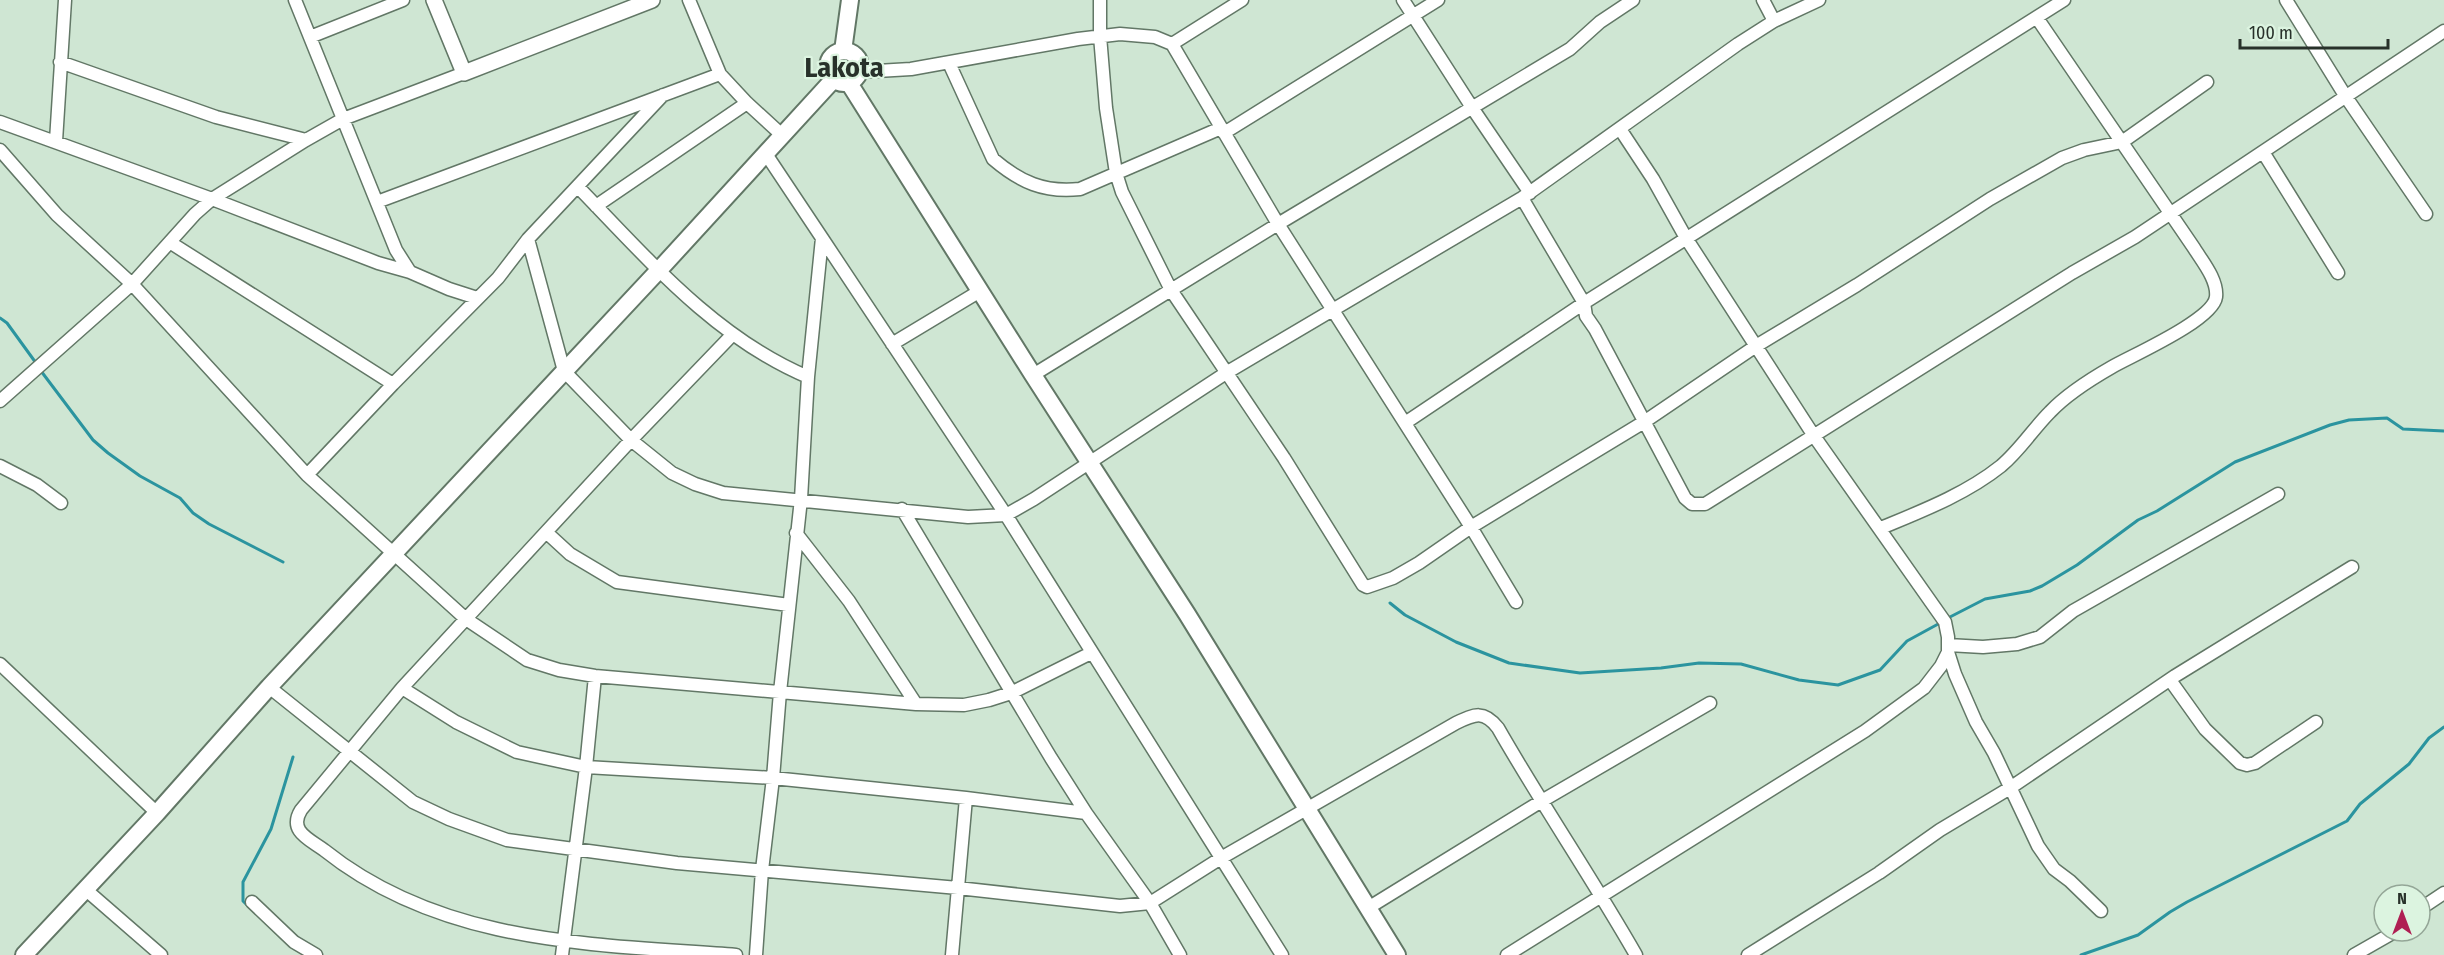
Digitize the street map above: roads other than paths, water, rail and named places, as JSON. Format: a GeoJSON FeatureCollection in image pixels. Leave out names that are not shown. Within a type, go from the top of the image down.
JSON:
{"type":"FeatureCollection","features":[{"type":"Feature","properties":{"kind":"main road"},"geometry":{"type":"LineString","coordinates":[[843,51],[850,0]]}},
{"type":"Feature","properties":{"kind":"main road"},"geometry":{"type":"LineString","coordinates":[[24,955],[157,813],[269,687],[766,154],[847,78],[860,63],[855,56],[843,51],[834,55],[829,63],[828,72],[847,78],[1307,808],[1397,955]]}},
{"type":"Feature","properties":{"kind":"street"},"geometry":{"type":"LineString","coordinates":[[56,141],[65,0]]}},
{"type":"Feature","properties":{"kind":"street"},"geometry":{"type":"LineString","coordinates":[[295,0],[396,250],[410,272]]}},
{"type":"Feature","properties":{"kind":"street"},"geometry":{"type":"LineString","coordinates":[[310,37],[403,0]]}},
{"type":"Feature","properties":{"kind":"street"},"geometry":{"type":"LineString","coordinates":[[434,0],[464,73]]}},
{"type":"Feature","properties":{"kind":"street"},"geometry":{"type":"LineString","coordinates":[[0,401],[132,284],[195,214],[212,199],[306,140],[343,119],[652,0]]}},
{"type":"Feature","properties":{"kind":"street"},"geometry":{"type":"LineString","coordinates":[[689,0],[720,74],[783,136]]}},
{"type":"Feature","properties":{"kind":"street"},"geometry":{"type":"LineString","coordinates":[[1100,0],[1100,36],[1106,108],[1116,173],[1122,192],[1171,290],[1284,459],[1363,585],[1374,586],[1419,564],[1471,527],[1644,422],[1756,346],[2017,183],[2062,158],[2084,150],[2122,142],[2207,82]]}},
{"type":"Feature","properties":{"kind":"street"},"geometry":{"type":"LineString","coordinates":[[1172,44],[1242,0]]}},
{"type":"Feature","properties":{"kind":"street"},"geometry":{"type":"LineString","coordinates":[[1403,0],[1526,196],[1584,303],[1586,316],[1685,498],[1697,505],[1705,504],[2042,291],[2135,237],[2444,31]]}},
{"type":"Feature","properties":{"kind":"street"},"geometry":{"type":"LineString","coordinates":[[949,63],[993,159],[1006,171],[1024,180],[1058,191],[1080,189],[1222,131],[1438,0]]}},
{"type":"Feature","properties":{"kind":"street"},"geometry":{"type":"LineString","coordinates":[[1033,375],[1278,224],[1570,49],[1600,22],[1633,0]]}},
{"type":"Feature","properties":{"kind":"street"},"geometry":{"type":"LineString","coordinates":[[1763,0],[1774,21]]}},
{"type":"Feature","properties":{"kind":"street"},"geometry":{"type":"LineString","coordinates":[[528,239],[564,371],[632,440],[672,473],[695,484],[723,493],[968,517],[1006,515],[1090,463],[1226,373],[1526,196],[1737,44],[1774,21],[1819,0]]}},
{"type":"Feature","properties":{"kind":"street"},"geometry":{"type":"LineString","coordinates":[[1405,423],[1584,303],[2064,0]]}},
{"type":"Feature","properties":{"kind":"street"},"geometry":{"type":"LineString","coordinates":[[2286,0],[2346,97],[2426,214]]}},
{"type":"Feature","properties":{"kind":"street"},"geometry":{"type":"LineString","coordinates":[[1881,528],[1939,504],[1977,483],[2002,465],[2061,400],[2111,368],[2175,333],[2208,311],[2216,297],[2213,281],[2170,213],[2037,18]]}},
{"type":"Feature","properties":{"kind":"street"},"geometry":{"type":"LineString","coordinates":[[847,78],[949,63],[1100,36],[1120,34],[1147,36],[1172,44],[1278,224],[1471,527],[1516,603]]}},
{"type":"Feature","properties":{"kind":"street"},"geometry":{"type":"LineString","coordinates":[[60,62],[216,117],[306,140]]}},
{"type":"Feature","properties":{"kind":"street"},"geometry":{"type":"LineString","coordinates":[[376,202],[720,74]]}},
{"type":"Feature","properties":{"kind":"street"},"geometry":{"type":"LineString","coordinates":[[307,475],[498,278],[528,239],[663,95]]}},
{"type":"Feature","properties":{"kind":"street"},"geometry":{"type":"LineString","coordinates":[[596,206],[747,103]]}},
{"type":"Feature","properties":{"kind":"street"},"geometry":{"type":"LineString","coordinates":[[0,122],[477,298]]}},
{"type":"Feature","properties":{"kind":"street"},"geometry":{"type":"LineString","coordinates":[[1620,129],[1653,179],[1686,238],[1814,436],[1881,528],[1945,622],[1948,648],[1955,674],[1976,722],[2038,846],[2054,869],[2101,911]]}},
{"type":"Feature","properties":{"kind":"street"},"geometry":{"type":"LineString","coordinates":[[0,150],[57,215],[132,284],[307,475],[466,619],[527,660],[559,670],[595,676],[916,704],[964,705],[1011,693],[1091,653]]}},
{"type":"Feature","properties":{"kind":"street"},"geometry":{"type":"LineString","coordinates":[[2263,152],[2338,273]]}},
{"type":"Feature","properties":{"kind":"street"},"geometry":{"type":"LineString","coordinates":[[766,154],[1006,515],[1282,955]]}},
{"type":"Feature","properties":{"kind":"street"},"geometry":{"type":"LineString","coordinates":[[578,187],[659,270],[733,334],[765,356],[808,377]]}},
{"type":"Feature","properties":{"kind":"street"},"geometry":{"type":"LineString","coordinates":[[756,955],[762,870],[801,499],[808,377],[822,238]]}},
{"type":"Feature","properties":{"kind":"street"},"geometry":{"type":"LineString","coordinates":[[171,243],[393,384]]}},
{"type":"Feature","properties":{"kind":"street"},"geometry":{"type":"LineString","coordinates":[[892,344],[980,291]]}},
{"type":"Feature","properties":{"kind":"street"},"geometry":{"type":"LineString","coordinates":[[733,334],[402,688],[296,819],[296,825],[337,861],[378,887],[420,905],[502,932],[564,942],[736,955]]}},
{"type":"Feature","properties":{"kind":"street"},"geometry":{"type":"LineString","coordinates":[[0,466],[37,485],[61,503]]}},
{"type":"Feature","properties":{"kind":"street"},"geometry":{"type":"LineString","coordinates":[[1948,648],[2017,644],[2040,637],[2073,611],[2278,494]]}},
{"type":"Feature","properties":{"kind":"street"},"geometry":{"type":"LineString","coordinates":[[902,509],[1011,693],[1086,813],[1150,903],[1180,955]]}},
{"type":"Feature","properties":{"kind":"street"},"geometry":{"type":"LineString","coordinates":[[546,532],[570,554],[617,582],[789,605]]}},
{"type":"Feature","properties":{"kind":"street"},"geometry":{"type":"LineString","coordinates":[[796,532],[849,600],[916,704]]}},
{"type":"Feature","properties":{"kind":"street"},"geometry":{"type":"LineString","coordinates":[[1748,955],[1879,873],[1940,830],[2010,788],[2170,680],[2352,567]]}},
{"type":"Feature","properties":{"kind":"street"},"geometry":{"type":"LineString","coordinates":[[1507,955],[1865,731],[1924,688],[1941,666],[1948,648]]}},
{"type":"Feature","properties":{"kind":"street"},"geometry":{"type":"LineString","coordinates":[[0,664],[157,813]]}},
{"type":"Feature","properties":{"kind":"street"},"geometry":{"type":"LineString","coordinates":[[562,955],[595,676]]}},
{"type":"Feature","properties":{"kind":"street"},"geometry":{"type":"LineString","coordinates":[[2170,680],[2205,729],[2240,764],[2255,763],[2316,722]]}},
{"type":"Feature","properties":{"kind":"street"},"geometry":{"type":"LineString","coordinates":[[269,687],[413,802],[449,819],[507,840],[677,863],[958,888],[1120,906],[1150,903],[1307,808],[1456,723],[1478,714],[1491,718],[1498,728],[1540,802],[1601,895],[1636,955]]}},
{"type":"Feature","properties":{"kind":"street"},"geometry":{"type":"LineString","coordinates":[[402,688],[456,722],[517,752],[586,767],[773,778],[1086,813]]}},
{"type":"Feature","properties":{"kind":"street"},"geometry":{"type":"LineString","coordinates":[[1368,908],[1540,802],[1710,703]]}},
{"type":"Feature","properties":{"kind":"street"},"geometry":{"type":"LineString","coordinates":[[952,955],[966,798]]}},
{"type":"Feature","properties":{"kind":"street"},"geometry":{"type":"LineString","coordinates":[[85,889],[161,955]]}},
{"type":"Feature","properties":{"kind":"street"},"geometry":{"type":"LineString","coordinates":[[2432,903],[2444,892]]}},
{"type":"Feature","properties":{"kind":"street"},"geometry":{"type":"LineString","coordinates":[[252,902],[294,942],[316,955]]}},
{"type":"Feature","properties":{"kind":"street"},"geometry":{"type":"LineString","coordinates":[[2354,955],[2375,943]]}},
{"type":"Feature","properties":{"kind":"waterway"},"geometry":{"type":"LineString","coordinates":[[0,318],[7,323],[36,363]]}},
{"type":"Feature","properties":{"kind":"waterway"},"geometry":{"type":"LineString","coordinates":[[41,371],[93,440],[108,453],[140,476],[180,498],[193,513],[209,524],[283,562]]}},
{"type":"Feature","properties":{"kind":"waterway"},"geometry":{"type":"LineString","coordinates":[[1948,618],[1985,599],[2030,591],[2042,586],[2077,565],[2138,520],[2157,511],[2235,462],[2330,425],[2349,420],[2387,418],[2403,429],[2444,431]]}},
{"type":"Feature","properties":{"kind":"waterway"},"geometry":{"type":"LineString","coordinates":[[1390,603],[1405,615],[1456,642],[1509,663],[1580,673],[1661,668],[1699,663],[1741,664],[1799,680],[1838,685],[1880,670],[1907,641],[1940,623]]}},
{"type":"Feature","properties":{"kind":"waterway"},"geometry":{"type":"LineString","coordinates":[[2081,955],[2138,935],[2187,902],[2347,821],[2360,804],[2409,764],[2429,738],[2444,727]]}},
{"type":"Feature","properties":{"kind":"waterway"},"geometry":{"type":"LineString","coordinates":[[249,907],[243,901],[243,882],[271,829],[293,757]]}},
{"type":"Feature","properties":{"kind":"district","name":"Lakota"},"geometry":{"type":"Point","coordinates":[844,67]}}]}
